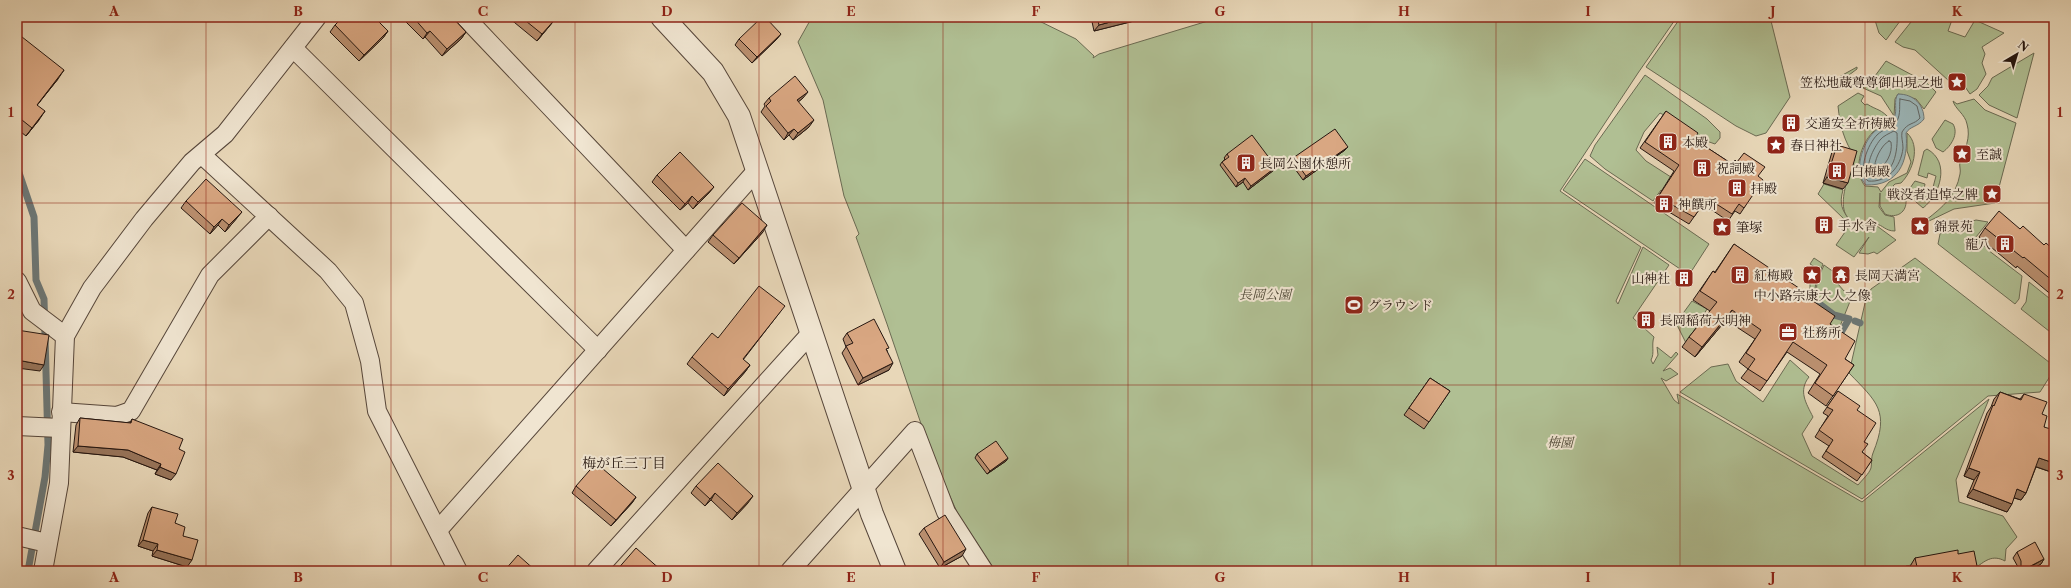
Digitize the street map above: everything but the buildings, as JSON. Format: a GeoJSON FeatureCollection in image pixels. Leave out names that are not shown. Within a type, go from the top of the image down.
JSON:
{"type":"FeatureCollection","features":[{"type":"Feature","properties":{"kind":"street"},"geometry":{"type":"LineString","coordinates":[[43,571],[59,483],[65,336],[92,288],[140,225],[192,162],[225,134],[317,17]]}},
{"type":"Feature","properties":{"kind":"street"},"geometry":{"type":"LineString","coordinates":[[465,17],[686,250]]}},
{"type":"Feature","properties":{"kind":"street"},"geometry":{"type":"LineString","coordinates":[[662,17],[703,59],[723,86],[739,116],[864,489],[881,538],[895,571]]}},
{"type":"Feature","properties":{"kind":"street"},"geometry":{"type":"LineString","coordinates":[[293,48],[598,350]]}},
{"type":"Feature","properties":{"kind":"street"},"geometry":{"type":"LineString","coordinates":[[202,155],[328,271],[354,303],[370,361],[378,411],[458,571]]}},
{"type":"Feature","properties":{"kind":"street"},"geometry":{"type":"LineString","coordinates":[[438,530],[758,169]]}},
{"type":"Feature","properties":{"kind":"street"},"geometry":{"type":"LineString","coordinates":[[17,426],[61,420],[117,416],[131,411],[210,275],[268,216]]}},
{"type":"Feature","properties":{"kind":"street"},"geometry":{"type":"LineString","coordinates":[[17,281],[32,311],[65,336]]}},
{"type":"Feature","properties":{"kind":"street"},"geometry":{"type":"LineString","coordinates":[[596,571],[812,332]]}},
{"type":"Feature","properties":{"kind":"street"},"geometry":{"type":"LineString","coordinates":[[790,571],[915,431],[946,512],[984,571]]}},
{"type":"Feature","properties":{"kind":"street"},"geometry":{"type":"LineString","coordinates":[[17,536],[47,544]]}},
{"type":"Feature","properties":{"kind":"green space","name":"長岡公園"},"geometry":{"type":"Polygon","coordinates":[[[812,17],[1031,17],[1076,39],[1094,56],[1093,58],[1099,54],[1221,17],[1677,17],[1560,191],[1641,247],[1616,301],[1618,304],[1643,247],[1669,265],[1633,318],[1654,337],[1653,355],[1651,360],[1653,364],[1658,355],[1657,347],[1671,358],[1676,352],[1678,354],[1663,371],[1670,368],[1678,374],[1666,381],[1661,378],[1674,400],[1679,404],[1677,394],[1862,502],[1989,399],[1956,480],[1959,502],[2003,516],[2017,537],[2006,549],[2005,561],[1992,558],[1974,569],[1969,555],[1906,566],[1906,571],[995,571],[957,512],[932,456],[856,237],[859,234],[844,196],[823,100],[798,42],[812,17]]]}},
{"type":"Feature","properties":{"kind":"green space"},"geometry":{"type":"Polygon","coordinates":[[[1681,17],[1770,17],[1790,97],[1766,133],[1756,136],[1736,126],[1646,67],[1681,17]]]}},
{"type":"Feature","properties":{"kind":"green space"},"geometry":{"type":"Polygon","coordinates":[[[1874,17],[1903,17],[1886,40],[1879,33],[1874,17]]]}},
{"type":"Feature","properties":{"kind":"green space"},"geometry":{"type":"Polygon","coordinates":[[[1915,17],[1953,17],[1948,31],[1965,37],[1975,20],[2004,33],[1982,47],[1985,54],[1982,63],[1986,74],[1977,89],[1970,94],[1959,78],[1949,81],[1915,50],[1903,47],[1895,42],[1915,17]]]}},
{"type":"Feature","properties":{"kind":"green space"},"geometry":{"type":"Polygon","coordinates":[[[2034,53],[2017,118],[1989,105],[1979,95],[1988,86],[1992,78],[2034,53]]]}},
{"type":"Feature","properties":{"kind":"green space"},"geometry":{"type":"Polygon","coordinates":[[[1886,61],[1927,83],[1936,92],[1924,109],[1916,99],[1898,94],[1895,99],[1894,116],[1881,96],[1863,88],[1875,76],[1886,61]]]}},
{"type":"Feature","properties":{"kind":"green space"},"geometry":{"type":"Polygon","coordinates":[[[1857,67],[1857,69],[1841,81],[1819,88],[1857,67]]]}},
{"type":"Feature","properties":{"kind":"green space"},"geometry":{"type":"Polygon","coordinates":[[[1645,75],[1707,119],[1720,132],[1720,138],[1715,144],[1700,138],[1660,113],[1644,132],[1636,150],[1646,161],[1674,179],[1677,200],[1661,190],[1653,201],[1605,169],[1590,156],[1595,145],[1645,75]]]}},
{"type":"Feature","properties":{"kind":"green space"},"geometry":{"type":"Polygon","coordinates":[[[1858,93],[1864,96],[1861,101],[1865,105],[1867,104],[1881,112],[1891,120],[1868,137],[1862,151],[1859,173],[1865,186],[1878,187],[1881,192],[1889,182],[1907,173],[1911,162],[1907,151],[1907,133],[1914,145],[1914,158],[1909,172],[1901,183],[1893,186],[1906,200],[1903,211],[1893,216],[1885,214],[1880,206],[1880,193],[1879,207],[1885,215],[1894,217],[1895,231],[1876,224],[1863,225],[1852,222],[1846,215],[1844,197],[1855,157],[1843,133],[1838,106],[1858,93]]]}},
{"type":"Feature","properties":{"kind":"green space"},"geometry":{"type":"Polygon","coordinates":[[[1974,99],[1985,110],[2016,123],[1998,191],[1989,189],[1987,198],[1996,200],[1995,203],[1954,209],[1929,221],[1926,220],[1952,195],[1960,174],[1960,162],[1967,143],[1968,129],[1966,120],[1953,101],[1957,104],[1974,99]]]}},
{"type":"Feature","properties":{"kind":"green space"},"geometry":{"type":"Polygon","coordinates":[[[1945,120],[1953,124],[1955,128],[1955,136],[1943,152],[1936,148],[1932,139],[1945,120]]]}},
{"type":"Feature","properties":{"kind":"green space"},"geometry":{"type":"Polygon","coordinates":[[[1927,149],[1939,162],[1941,170],[1938,187],[1929,202],[1923,208],[1916,202],[1910,188],[1915,181],[1925,184],[1924,189],[1932,191],[1936,176],[1928,173],[1927,178],[1918,175],[1924,151],[1927,149]]]}},
{"type":"Feature","properties":{"kind":"green space"},"geometry":{"type":"Polygon","coordinates":[[[1585,159],[1709,244],[1689,275],[1563,190],[1585,159]]]}},
{"type":"Feature","properties":{"kind":"green space"},"geometry":{"type":"Polygon","coordinates":[[[1824,184],[1843,190],[1841,203],[1850,221],[1849,222],[1818,194],[1824,184]]]}},
{"type":"Feature","properties":{"kind":"green space"},"geometry":{"type":"Polygon","coordinates":[[[1976,220],[1988,222],[1976,237],[1988,250],[2022,276],[2019,299],[2015,304],[1938,244],[1940,234],[1947,229],[1976,220]]]}},
{"type":"Feature","properties":{"kind":"green space"},"geometry":{"type":"Polygon","coordinates":[[[1852,222],[1863,226],[1877,226],[1896,240],[1877,254],[1874,252],[1868,254],[1859,253],[1869,237],[1854,257],[1836,245],[1852,222]]]}},
{"type":"Feature","properties":{"kind":"green space"},"geometry":{"type":"Polygon","coordinates":[[[1814,258],[1823,264],[1816,281],[1813,306],[1810,304],[1810,280],[1815,280],[1815,267],[1810,264],[1814,258]]]}},
{"type":"Feature","properties":{"kind":"green space"},"geometry":{"type":"Polygon","coordinates":[[[1915,258],[2054,366],[2054,370],[2040,392],[1988,396],[1862,499],[1680,392],[1711,367],[1728,364],[1736,381],[1763,402],[1790,360],[1809,377],[1804,387],[1804,397],[1813,417],[1802,434],[1812,456],[1858,485],[1871,468],[1872,456],[1878,439],[1880,427],[1878,408],[1867,392],[1849,373],[1865,303],[1871,289],[1915,258]]]}},
{"type":"Feature","properties":{"kind":"green space"},"geometry":{"type":"Polygon","coordinates":[[[1824,265],[1842,278],[1838,284],[1844,291],[1853,294],[1834,341],[1815,312],[1817,281],[1824,265]]]}},
{"type":"Feature","properties":{"kind":"green space"},"geometry":{"type":"Polygon","coordinates":[[[2029,282],[2054,302],[2054,335],[2021,309],[2026,302],[2029,282]]]}},
{"type":"Feature","properties":{"kind":"green space"},"geometry":{"type":"Polygon","coordinates":[[[1692,301],[1707,309],[1694,331],[1699,336],[1686,343],[1676,323],[1692,301]]]}},
{"type":"Feature","properties":{"kind":"water"},"geometry":{"type":"Polygon","coordinates":[[[1898,94],[1904,94],[1917,101],[1924,114],[1924,119],[1906,133],[1906,154],[1894,177],[1877,184],[1866,185],[1860,173],[1863,151],[1874,132],[1890,123],[1894,118],[1898,94]]]}},
{"type":"Feature","properties":{"kind":"waterway"},"geometry":{"type":"LineString","coordinates":[[17,167],[34,217],[36,280],[44,299],[48,445],[45,477],[28,571]]}},
{"type":"Feature","properties":{"kind":"waterway"},"geometry":{"type":"LineString","coordinates":[[1817,302],[1834,315],[1849,319],[1837,339]]}},
{"type":"Feature","properties":{"kind":"waterway"},"geometry":{"type":"LineString","coordinates":[[1855,321],[1860,323]]}},
{"type":"Feature","properties":{"kind":"place","name":"笠松地蔵尊尊御出現之地"},"geometry":{"type":"Point","coordinates":[1957,82]}},
{"type":"Feature","properties":{"kind":"place","name":"交通安全祈祷殿"},"geometry":{"type":"Point","coordinates":[1791,123]}},
{"type":"Feature","properties":{"kind":"place","name":"本殿"},"geometry":{"type":"Point","coordinates":[1668,142]}},
{"type":"Feature","properties":{"kind":"place","name":"春日神社"},"geometry":{"type":"Point","coordinates":[1776,145]}},
{"type":"Feature","properties":{"kind":"place","name":"至誠"},"geometry":{"type":"Point","coordinates":[1962,154]}},
{"type":"Feature","properties":{"kind":"place","name":"長岡公園休憩所"},"geometry":{"type":"Point","coordinates":[1246,163]}},
{"type":"Feature","properties":{"kind":"place","name":"祝詞殿"},"geometry":{"type":"Point","coordinates":[1702,168]}},
{"type":"Feature","properties":{"kind":"place","name":"白梅殿"},"geometry":{"type":"Point","coordinates":[1837,171]}},
{"type":"Feature","properties":{"kind":"place","name":"拝殿"},"geometry":{"type":"Point","coordinates":[1737,188]}},
{"type":"Feature","properties":{"kind":"place","name":"戦没者追悼之牌"},"geometry":{"type":"Point","coordinates":[1992,194]}},
{"type":"Feature","properties":{"kind":"place","name":"神饌所"},"geometry":{"type":"Point","coordinates":[1664,204]}},
{"type":"Feature","properties":{"kind":"place","name":"手水舎"},"geometry":{"type":"Point","coordinates":[1824,225]}},
{"type":"Feature","properties":{"kind":"place","name":"錦景苑"},"geometry":{"type":"Point","coordinates":[1920,226]}},
{"type":"Feature","properties":{"kind":"place","name":"筆塚"},"geometry":{"type":"Point","coordinates":[1722,227]}},
{"type":"Feature","properties":{"kind":"place","name":"龍八"},"geometry":{"type":"Point","coordinates":[2005,244]}},
{"type":"Feature","properties":{"kind":"place","name":"紅梅殿"},"geometry":{"type":"Point","coordinates":[1740,275]}},
{"type":"Feature","properties":{"kind":"place","name":"中小路宗康大人之像"},"geometry":{"type":"Point","coordinates":[1812,275]}},
{"type":"Feature","properties":{"kind":"place","name":"長岡天満宮"},"geometry":{"type":"Point","coordinates":[1841,275]}},
{"type":"Feature","properties":{"kind":"place","name":"山神社"},"geometry":{"type":"Point","coordinates":[1684,278]}},
{"type":"Feature","properties":{"kind":"place","name":"グラウンド"},"geometry":{"type":"Point","coordinates":[1354,305]}},
{"type":"Feature","properties":{"kind":"place","name":"長岡稲荷大明神"},"geometry":{"type":"Point","coordinates":[1646,320]}},
{"type":"Feature","properties":{"kind":"place","name":"社務所"},"geometry":{"type":"Point","coordinates":[1788,332]}},
{"type":"Feature","properties":{"kind":"district","name":"梅が丘三丁目"},"geometry":{"type":"Point","coordinates":[624,463]}},
{"type":"Feature","properties":{"kind":"park label","name":"梅園"},"geometry":{"type":"Point","coordinates":[1560,442]}}]}
